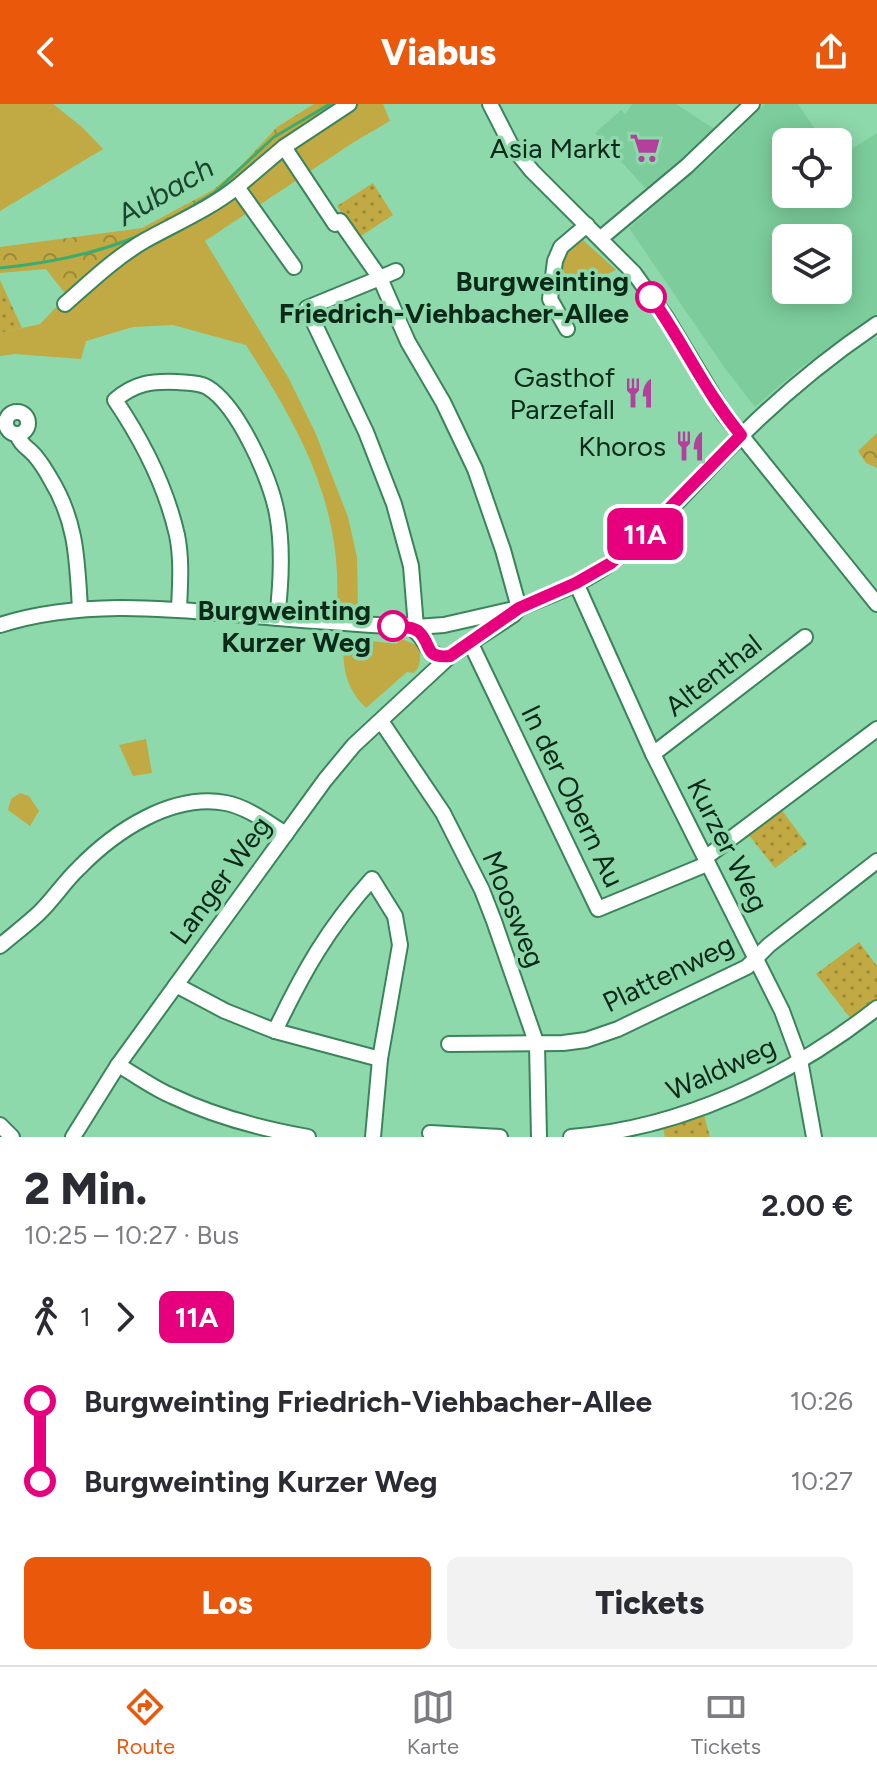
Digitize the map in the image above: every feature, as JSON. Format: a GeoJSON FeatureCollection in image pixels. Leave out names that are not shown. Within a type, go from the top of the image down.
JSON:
{"type":"FeatureCollection","features":[{"type":"Feature","properties":{"kind":"street"},"geometry":{"type":"LineString","coordinates":[[65,304],[100,272],[142,242],[201,212],[237,187],[284,147],[349,104]]}},
{"type":"Feature","properties":{"kind":"street"},"geometry":{"type":"LineString","coordinates":[[490,104],[506,137],[525,163],[634,273],[665,316],[711,396],[876,601]]}},
{"type":"Feature","properties":{"kind":"street"},"geometry":{"type":"LineString","coordinates":[[601,238],[687,166],[752,104]]}},
{"type":"Feature","properties":{"kind":"street"},"geometry":{"type":"LineString","coordinates":[[0,625],[80,609],[179,609],[413,627],[442,625],[519,608],[475,469],[443,402],[408,342],[380,278],[340,221],[335,224],[284,147]]}},
{"type":"Feature","properties":{"kind":"street"},"geometry":{"type":"LineString","coordinates":[[237,187],[294,267]]}},
{"type":"Feature","properties":{"kind":"street"},"geometry":{"type":"LineString","coordinates":[[567,329],[550,299],[555,261],[561,247],[587,225]]}},
{"type":"Feature","properties":{"kind":"street"},"geometry":{"type":"LineString","coordinates":[[396,271],[307,308],[366,432],[394,504],[411,566],[413,627],[429,648],[439,657],[452,655],[458,649],[459,638],[453,628],[442,625],[430,630],[429,648],[432,674]]}},
{"type":"Feature","properties":{"kind":"street","name":"Langer Weg"},"geometry":{"type":"LineString","coordinates":[[73,1137],[118,1065],[354,745],[452,655],[519,608],[576,583],[611,563],[642,536],[741,435],[829,358],[877,324]]}},
{"type":"Feature","properties":{"kind":"street"},"geometry":{"type":"LineString","coordinates":[[179,609],[180,567],[177,536],[170,512],[144,446],[115,400],[144,382],[205,386],[239,424],[252,447],[273,494],[278,517],[277,618]]}},
{"type":"Feature","properties":{"kind":"street"},"geometry":{"type":"LineString","coordinates":[[17,434],[50,478],[73,528],[80,609]]}},
{"type":"Feature","properties":{"kind":"street","name":"Kurzer Weg"},"geometry":{"type":"LineString","coordinates":[[576,583],[653,754],[782,1011],[800,1060],[814,1137]]}},
{"type":"Feature","properties":{"kind":"street","name":"Altenthal"},"geometry":{"type":"LineString","coordinates":[[653,754],[805,637]]}},
{"type":"Feature","properties":{"kind":"street","name":"In der Obern Au"},"geometry":{"type":"LineString","coordinates":[[471,644],[598,909],[706,861],[877,729]]}},
{"type":"Feature","properties":{"kind":"street","name":"Moosweg"},"geometry":{"type":"LineString","coordinates":[[381,721],[443,813],[482,890],[513,970],[537,1045],[539,1137]]}},
{"type":"Feature","properties":{"kind":"street"},"geometry":{"type":"LineString","coordinates":[[0,946],[39,913],[89,859],[114,838],[161,811],[191,803],[226,803],[240,807],[286,834]]}},
{"type":"Feature","properties":{"kind":"street","name":"Plattenweg"},"geometry":{"type":"LineString","coordinates":[[449,1044],[537,1045],[586,1040],[618,1029],[747,967],[877,861]]}},
{"type":"Feature","properties":{"kind":"street"},"geometry":{"type":"LineString","coordinates":[[275,1031],[322,941],[372,879],[395,916],[400,945],[380,1059],[373,1137]]}},
{"type":"Feature","properties":{"kind":"street"},"geometry":{"type":"LineString","coordinates":[[176,985],[225,1011],[275,1031],[380,1059]]}},
{"type":"Feature","properties":{"kind":"street","name":"Waldweg"},"geometry":{"type":"LineString","coordinates":[[571,1137],[655,1124],[695,1111],[800,1060],[877,1008]]}},
{"type":"Feature","properties":{"kind":"street"},"geometry":{"type":"LineString","coordinates":[[118,1065],[187,1103],[261,1127],[308,1137]]}},
{"type":"Feature","properties":{"kind":"street"},"geometry":{"type":"LineString","coordinates":[[0,1125],[12,1137]]}},
{"type":"Feature","properties":{"kind":"street"},"geometry":{"type":"LineString","coordinates":[[430,1133],[500,1137]]}},
{"type":"Feature","properties":{"kind":"shaded area"},"geometry":{"type":"Polygon","coordinates":[[[632,104],[676,104],[716,130],[647,190],[595,133],[621,110],[625,114],[632,104]]]}},
{"type":"Feature","properties":{"kind":"shaded area"},"geometry":{"type":"Polygon","coordinates":[[[765,104],[798,104],[814,128],[772,128],[772,208],[852,208],[852,148],[877,133],[877,315],[799,369],[755,407],[629,228],[720,149],[765,104]]]}},
{"type":"Feature","properties":{"kind":"green space"},"geometry":{"type":"Polygon","coordinates":[[[0,104],[53,104],[103,149],[0,211],[0,104]]]}},
{"type":"Feature","properties":{"kind":"green space"},"geometry":{"type":"Polygon","coordinates":[[[314,104],[338,104],[278,142],[216,198],[67,296],[46,269],[0,273],[0,247],[142,228],[213,190],[241,166],[277,127],[314,104]]]}},
{"type":"Feature","properties":{"kind":"green space"},"geometry":{"type":"Polygon","coordinates":[[[338,104],[383,104],[390,121],[205,241],[289,379],[315,432],[348,517],[357,557],[358,607],[337,605],[337,568],[332,533],[313,468],[283,406],[246,345],[173,325],[133,327],[86,341],[81,359],[15,354],[0,356],[0,333],[40,324],[67,296],[216,198],[278,142],[338,104]]]}},
{"type":"Feature","properties":{"kind":"green space"},"geometry":{"type":"Polygon","coordinates":[[[373,183],[393,215],[358,238],[337,206],[373,183]]]}},
{"type":"Feature","properties":{"kind":"green space"},"geometry":{"type":"Polygon","coordinates":[[[583,240],[616,270],[578,288],[560,268],[563,257],[583,240]]]}},
{"type":"Feature","properties":{"kind":"green space"},"geometry":{"type":"Polygon","coordinates":[[[0,280],[22,328],[0,333],[0,280]]]}},
{"type":"Feature","properties":{"kind":"green space"},"geometry":{"type":"Polygon","coordinates":[[[877,433],[877,468],[866,463],[858,451],[877,433]]]}},
{"type":"Feature","properties":{"kind":"green space"},"geometry":{"type":"Polygon","coordinates":[[[344,638],[397,644],[399,638],[419,648],[419,664],[414,673],[407,672],[366,708],[353,692],[346,676],[344,638]]]}},
{"type":"Feature","properties":{"kind":"green space"},"geometry":{"type":"Polygon","coordinates":[[[146,739],[152,773],[133,776],[119,745],[146,739]]]}},
{"type":"Feature","properties":{"kind":"green space"},"geometry":{"type":"Polygon","coordinates":[[[20,793],[29,796],[39,811],[30,826],[8,810],[11,799],[20,793]]]}},
{"type":"Feature","properties":{"kind":"green space"},"geometry":{"type":"Polygon","coordinates":[[[781,809],[807,844],[775,868],[748,834],[781,809]]]}},
{"type":"Feature","properties":{"kind":"green space"},"geometry":{"type":"Polygon","coordinates":[[[859,942],[877,966],[877,1000],[851,1019],[816,974],[859,942]]]}},
{"type":"Feature","properties":{"kind":"green space"},"geometry":{"type":"Polygon","coordinates":[[[704,1115],[710,1137],[665,1137],[663,1128],[704,1115]]]}},
{"type":"Feature","properties":{"kind":"waterway","name":"Aubach"},"geometry":{"type":"LineString","coordinates":[[171,219],[214,193],[274,137],[330,104]]}},
{"type":"Feature","properties":{"kind":"waterway","name":"Aubach"},"geometry":{"type":"LineString","coordinates":[[0,268],[73,257],[143,234]]}},
{"type":"Feature","properties":{"kind":"bus line","name":"11A"},"geometry":{"type":"LineString","coordinates":[[393,626],[410,627],[419,632],[431,653],[439,657],[450,656],[519,608],[576,583],[611,563],[651,527],[741,435],[711,396],[651,297]]}},
{"type":"Feature","properties":{"kind":"place","name":"Asia Markt"},"geometry":{"type":"Point","coordinates":[645,148]}},
{"type":"Feature","properties":{"kind":"place","name":"Burgweinting Friedrich-Viehbacher-Allee"},"geometry":{"type":"Point","coordinates":[651,297]}},
{"type":"Feature","properties":{"kind":"place","name":"Gasthof Parzefall"},"geometry":{"type":"Point","coordinates":[639,393]}},
{"type":"Feature","properties":{"kind":"place","name":"Khoros"},"geometry":{"type":"Point","coordinates":[690,446]}},
{"type":"Feature","properties":{"kind":"place","name":"Burgweinting Kurzer Weg"},"geometry":{"type":"Point","coordinates":[393,626]}}]}
